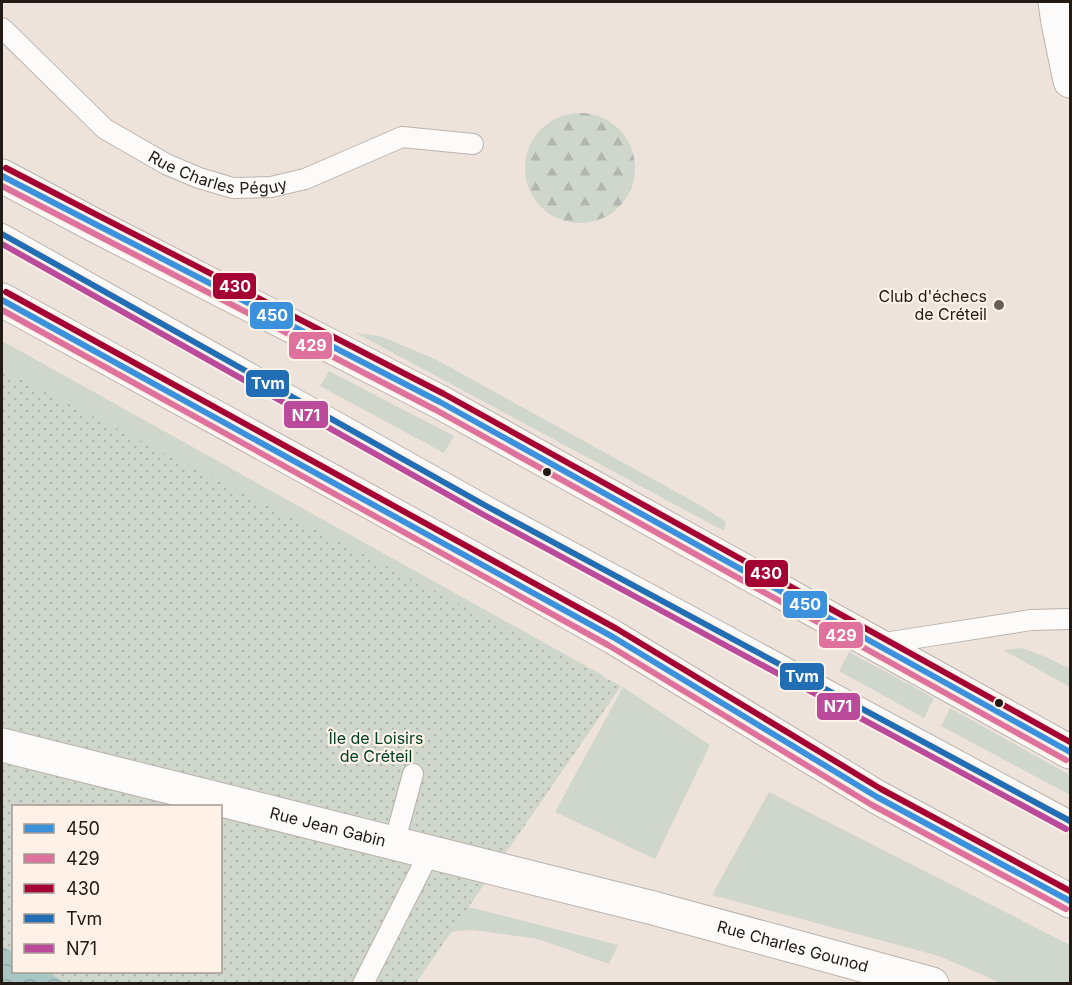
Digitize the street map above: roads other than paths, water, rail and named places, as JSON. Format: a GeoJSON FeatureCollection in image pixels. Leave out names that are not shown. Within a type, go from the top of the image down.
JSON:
{"type":"FeatureCollection","features":[{"type":"Feature","properties":{"kind":"main road"},"geometry":{"type":"LineString","coordinates":[[1055,2],[1071,81]]}},
{"type":"Feature","properties":{"kind":"main road"},"geometry":{"type":"LineString","coordinates":[[2,176],[106,232],[440,402],[1071,752]]}},
{"type":"Feature","properties":{"kind":"main road"},"geometry":{"type":"LineString","coordinates":[[2,300],[492,569],[613,638],[877,797],[1071,901]]}},
{"type":"Feature","properties":{"kind":"main road","name":"Rue Jean Gabin"},"geometry":{"type":"LineString","coordinates":[[2,745],[653,908]]}},
{"type":"Feature","properties":{"kind":"main road","name":"Rue Charles Gounod"},"geometry":{"type":"LineString","coordinates":[[653,908],[932,984]]}},
{"type":"Feature","properties":{"kind":"lane","name":"Rue Charles Péguy"},"geometry":{"type":"LineString","coordinates":[[2,28],[105,129],[165,164],[199,178],[233,188],[271,187],[305,179],[402,137],[473,144]]}},
{"type":"Feature","properties":{"kind":"lane"},"geometry":{"type":"LineString","coordinates":[[2,234],[488,507],[1071,821]]}},
{"type":"Feature","properties":{"kind":"lane"},"geometry":{"type":"LineString","coordinates":[[877,644],[1031,620],[1069,619]]}},
{"type":"Feature","properties":{"kind":"lane"},"geometry":{"type":"LineString","coordinates":[[394,844],[413,774]]}},
{"type":"Feature","properties":{"kind":"lane"},"geometry":{"type":"LineString","coordinates":[[363,984],[429,853]]}},
{"type":"Feature","properties":{"kind":"water"},"geometry":{"type":"Polygon","coordinates":[[[2,946],[12,952],[12,973],[48,973],[67,983],[2,983],[2,946]]]}},
{"type":"Feature","properties":{"kind":"place","name":"Club d'échecs de Créteil"},"geometry":{"type":"Point","coordinates":[999,305]}},
{"type":"Feature","properties":{"kind":"park label","name":"Île de Loisirs de Créteil"},"geometry":{"type":"Point","coordinates":[376,747]}}]}
